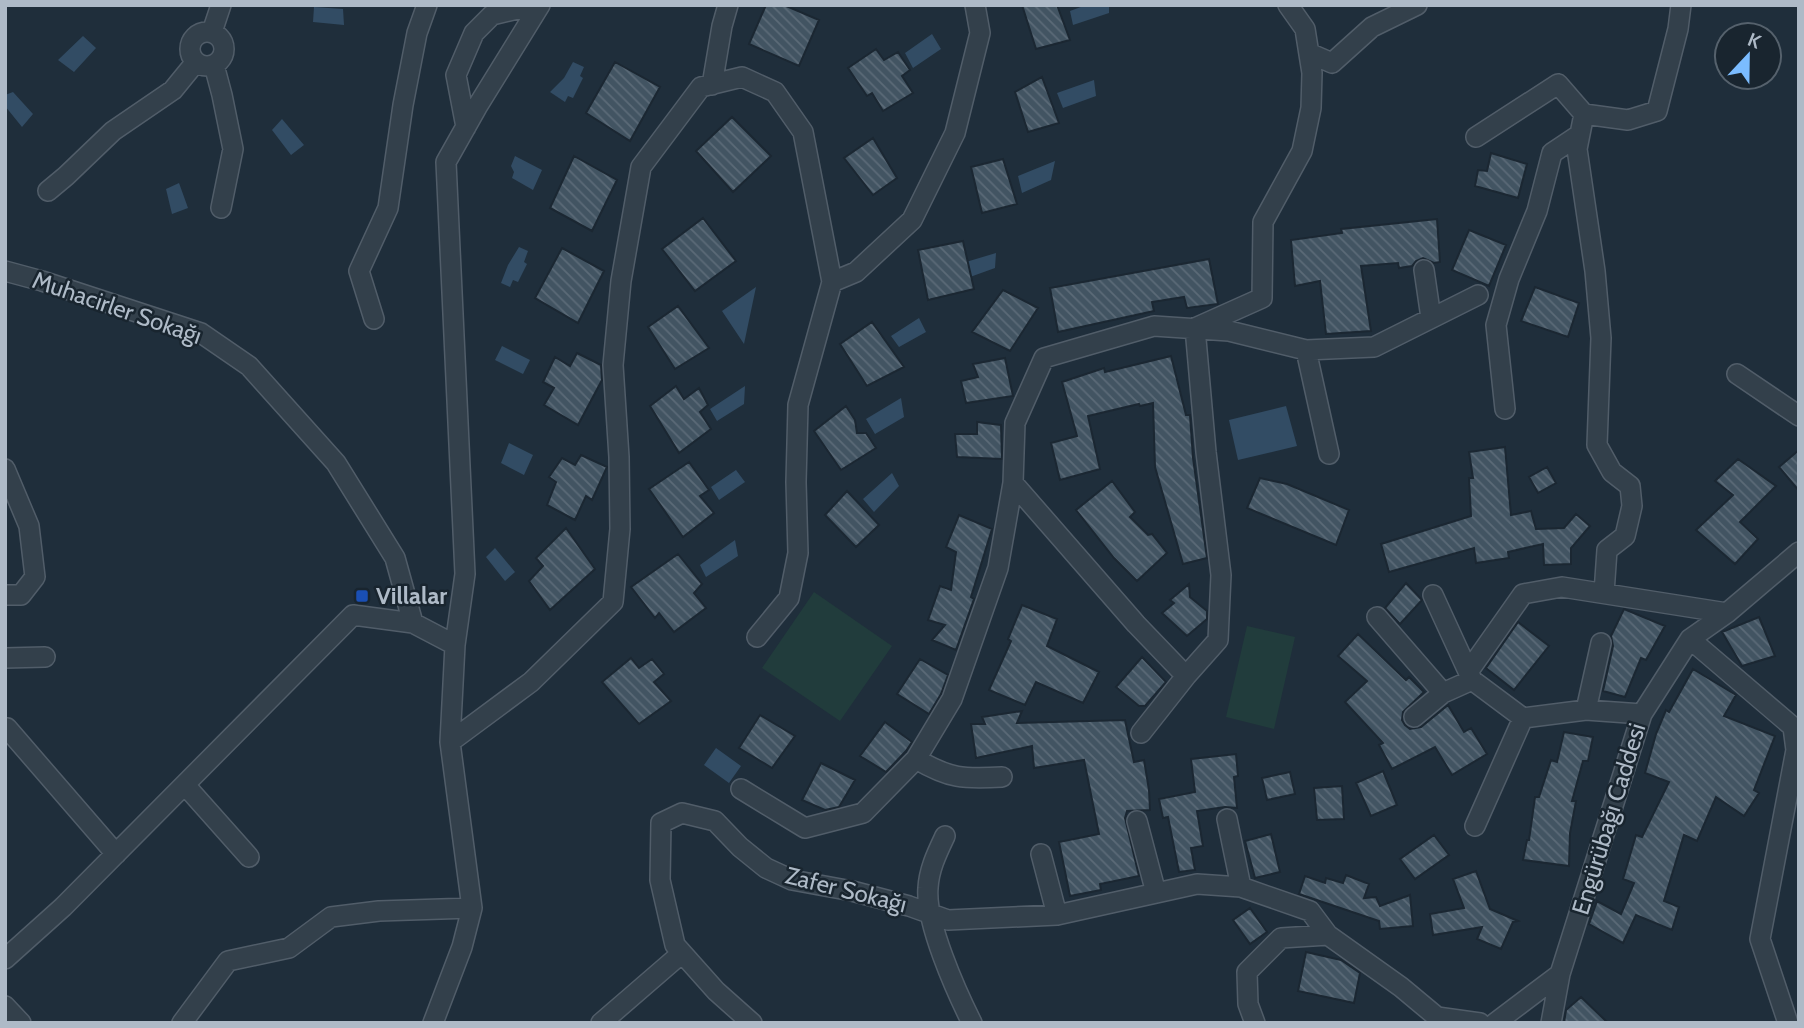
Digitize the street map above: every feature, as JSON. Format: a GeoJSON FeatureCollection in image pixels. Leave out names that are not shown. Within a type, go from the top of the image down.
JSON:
{"type":"FeatureCollection","features":[{"type":"Feature","properties":{"kind":"street"},"geometry":{"type":"LineString","coordinates":[[212,32],[221,5]]}},
{"type":"Feature","properties":{"kind":"street"},"geometry":{"type":"LineString","coordinates":[[374,320],[359,271],[388,208],[403,105],[417,33],[426,5]]}},
{"type":"Feature","properties":{"kind":"street"},"geometry":{"type":"LineString","coordinates":[[466,127],[456,75],[474,33],[492,15],[538,5]]}},
{"type":"Feature","properties":{"kind":"street"},"geometry":{"type":"LineString","coordinates":[[433,1023],[462,947],[472,908],[450,742],[464,574],[446,162],[538,5]]}},
{"type":"Feature","properties":{"kind":"street"},"geometry":{"type":"LineString","coordinates":[[712,85],[728,5]]}},
{"type":"Feature","properties":{"kind":"street"},"geometry":{"type":"LineString","coordinates":[[832,282],[856,272],[912,220],[955,133],[980,33],[975,5]]}},
{"type":"Feature","properties":{"kind":"street"},"geometry":{"type":"LineString","coordinates":[[1195,328],[1262,298],[1263,222],[1302,151],[1311,108],[1312,73],[1305,29],[1288,5]]}},
{"type":"Feature","properties":{"kind":"street"},"geometry":{"type":"LineString","coordinates":[[1309,53],[1332,63],[1372,27],[1417,5]]}},
{"type":"Feature","properties":{"kind":"street"},"geometry":{"type":"LineString","coordinates":[[1476,137],[1558,84],[1584,114],[1628,120],[1657,111],[1678,29],[1681,5]]}},
{"type":"Feature","properties":{"kind":"street"},"geometry":{"type":"LineString","coordinates":[[48,191],[113,131],[173,90],[204,64],[219,63],[225,49],[220,37],[212,32],[202,32],[192,40],[189,50],[204,64],[233,149],[221,208]]}},
{"type":"Feature","properties":{"kind":"street"},"geometry":{"type":"LineString","coordinates":[[450,742],[531,682],[613,603],[620,529],[613,365],[621,281],[641,167],[701,88],[742,77],[775,92],[803,132],[832,282],[798,405],[798,553],[789,598],[757,637]]}},
{"type":"Feature","properties":{"kind":"street"},"geometry":{"type":"LineString","coordinates":[[1584,114],[1577,149],[1595,271],[1601,338],[1597,444],[1612,472],[1630,486],[1632,506],[1625,536],[1607,550],[1604,593]]}},
{"type":"Feature","properties":{"kind":"street"},"geometry":{"type":"LineString","coordinates":[[1505,409],[1496,326],[1509,279],[1537,211],[1552,153],[1579,135]]}},
{"type":"Feature","properties":{"kind":"street"},"geometry":{"type":"LineString","coordinates":[[1424,270],[1431,318]]}},
{"type":"Feature","properties":{"kind":"street","name":"Muhacirler Sokağı"},"geometry":{"type":"LineString","coordinates":[[5,271],[201,332],[249,366],[336,463],[395,558],[413,622]]}},
{"type":"Feature","properties":{"kind":"street"},"geometry":{"type":"LineString","coordinates":[[741,789],[805,828],[863,813],[916,759],[952,699],[998,568],[1013,482],[1015,423],[1044,358],[1154,326],[1229,331],[1306,350],[1374,347],[1478,295]]}},
{"type":"Feature","properties":{"kind":"street"},"geometry":{"type":"LineString","coordinates":[[1141,733],[1218,640],[1221,575],[1195,328]]}},
{"type":"Feature","properties":{"kind":"street"},"geometry":{"type":"LineString","coordinates":[[1306,350],[1329,454]]}},
{"type":"Feature","properties":{"kind":"street"},"geometry":{"type":"LineString","coordinates":[[1737,374],[1797,411]]}},
{"type":"Feature","properties":{"kind":"street"},"geometry":{"type":"LineString","coordinates":[[5,469],[29,527],[34,577],[21,595],[5,596]]}},
{"type":"Feature","properties":{"kind":"street"},"geometry":{"type":"LineString","coordinates":[[1013,482],[1136,624],[1186,676]]}},
{"type":"Feature","properties":{"kind":"street","name":"Engürübağı Caddesi"},"geometry":{"type":"LineString","coordinates":[[1551,1023],[1560,974],[1642,713],[1690,639],[1799,552]]}},
{"type":"Feature","properties":{"kind":"street"},"geometry":{"type":"LineString","coordinates":[[1414,717],[1470,676],[1523,594],[1562,586],[1727,612]]}},
{"type":"Feature","properties":{"kind":"street"},"geometry":{"type":"LineString","coordinates":[[1433,595],[1470,676],[1523,718],[1586,709],[1642,713]]}},
{"type":"Feature","properties":{"kind":"street"},"geometry":{"type":"LineString","coordinates":[[5,959],[63,907],[353,615],[413,622],[456,645]]}},
{"type":"Feature","properties":{"kind":"street"},"geometry":{"type":"LineString","coordinates":[[1377,617],[1444,693]]}},
{"type":"Feature","properties":{"kind":"street"},"geometry":{"type":"LineString","coordinates":[[1690,639],[1793,727],[1796,750],[1760,939],[1788,1023]]}},
{"type":"Feature","properties":{"kind":"street"},"geometry":{"type":"LineString","coordinates":[[1586,709],[1601,643]]}},
{"type":"Feature","properties":{"kind":"street"},"geometry":{"type":"LineString","coordinates":[[5,658],[45,657]]}},
{"type":"Feature","properties":{"kind":"street"},"geometry":{"type":"LineString","coordinates":[[1475,826],[1523,718]]}},
{"type":"Feature","properties":{"kind":"street"},"geometry":{"type":"LineString","coordinates":[[7,728],[116,854]]}},
{"type":"Feature","properties":{"kind":"street"},"geometry":{"type":"LineString","coordinates":[[916,759],[939,772],[965,779],[1002,777]]}},
{"type":"Feature","properties":{"kind":"street"},"geometry":{"type":"LineString","coordinates":[[185,785],[249,857]]}},
{"type":"Feature","properties":{"kind":"street","name":"Zafer Sokağı"},"geometry":{"type":"LineString","coordinates":[[752,1023],[716,990],[675,945],[660,880],[661,823],[682,813],[715,821],[740,847],[766,868],[792,880],[852,891],[948,920],[1057,915],[1197,884],[1241,887],[1310,911],[1328,935],[1401,987],[1437,1017],[1480,1023]]}},
{"type":"Feature","properties":{"kind":"street"},"geometry":{"type":"LineString","coordinates":[[1227,819],[1241,887]]}},
{"type":"Feature","properties":{"kind":"street"},"geometry":{"type":"LineString","coordinates":[[1137,821],[1156,894]]}},
{"type":"Feature","properties":{"kind":"street"},"geometry":{"type":"LineString","coordinates":[[945,836],[932,863],[928,913],[972,1023]]}},
{"type":"Feature","properties":{"kind":"street"},"geometry":{"type":"LineString","coordinates":[[1041,854],[1057,915]]}},
{"type":"Feature","properties":{"kind":"street"},"geometry":{"type":"LineString","coordinates":[[182,1023],[228,961],[289,948],[331,917],[379,911],[472,908]]}},
{"type":"Feature","properties":{"kind":"street"},"geometry":{"type":"LineString","coordinates":[[1255,1023],[1248,1004],[1247,972],[1281,938],[1328,935]]}},
{"type":"Feature","properties":{"kind":"street"},"geometry":{"type":"LineString","coordinates":[[601,1023],[682,953]]}},
{"type":"Feature","properties":{"kind":"street"},"geometry":{"type":"LineString","coordinates":[[1495,1023],[1560,974]]}},
{"type":"Feature","properties":{"kind":"street"},"geometry":{"type":"LineString","coordinates":[[5,1006],[22,1023]]}},
{"type":"Feature","properties":{"kind":"green space"},"geometry":{"type":"Polygon","coordinates":[[[814,592],[892,646],[840,721],[762,668],[814,592]]]}},
{"type":"Feature","properties":{"kind":"green space"},"geometry":{"type":"Polygon","coordinates":[[[1247,626],[1295,637],[1274,729],[1226,717],[1247,626]]]}},
{"type":"Feature","properties":{"kind":"water"},"geometry":{"type":"Polygon","coordinates":[[[1086,5],[1109,5],[1109,13],[1073,25],[1070,11],[1086,5]]]}},
{"type":"Feature","properties":{"kind":"water"},"geometry":{"type":"Polygon","coordinates":[[[314,7],[343,9],[344,25],[313,22],[314,7]]]}},
{"type":"Feature","properties":{"kind":"water"},"geometry":{"type":"Polygon","coordinates":[[[932,34],[941,49],[913,68],[905,53],[932,34]]]}},
{"type":"Feature","properties":{"kind":"water"},"geometry":{"type":"Polygon","coordinates":[[[83,36],[96,48],[74,72],[58,60],[83,36]]]}},
{"type":"Feature","properties":{"kind":"water"},"geometry":{"type":"Polygon","coordinates":[[[573,62],[584,67],[580,76],[583,78],[573,98],[568,96],[565,102],[550,92],[564,78],[573,62]]]}},
{"type":"Feature","properties":{"kind":"water"},"geometry":{"type":"Polygon","coordinates":[[[1094,80],[1096,96],[1063,108],[1057,93],[1094,80]]]}},
{"type":"Feature","properties":{"kind":"water"},"geometry":{"type":"Polygon","coordinates":[[[13,92],[33,114],[22,127],[5,106],[5,95],[13,92]]]}},
{"type":"Feature","properties":{"kind":"water"},"geometry":{"type":"Polygon","coordinates":[[[282,119],[304,145],[291,155],[272,130],[282,119]]]}},
{"type":"Feature","properties":{"kind":"water"},"geometry":{"type":"Polygon","coordinates":[[[515,156],[542,170],[533,190],[512,178],[514,172],[511,166],[515,156]]]}},
{"type":"Feature","properties":{"kind":"water"},"geometry":{"type":"Polygon","coordinates":[[[1055,161],[1051,180],[1022,193],[1018,176],[1055,161]]]}},
{"type":"Feature","properties":{"kind":"water"},"geometry":{"type":"Polygon","coordinates":[[[179,183],[188,208],[172,214],[166,189],[179,183]]]}},
{"type":"Feature","properties":{"kind":"water"},"geometry":{"type":"Polygon","coordinates":[[[519,247],[528,251],[524,262],[527,264],[518,282],[513,280],[510,287],[501,283],[519,247]]]}},
{"type":"Feature","properties":{"kind":"water"},"geometry":{"type":"Polygon","coordinates":[[[996,253],[995,268],[970,277],[966,262],[996,253]]]}},
{"type":"Feature","properties":{"kind":"water"},"geometry":{"type":"Polygon","coordinates":[[[756,287],[744,344],[722,311],[756,287]]]}},
{"type":"Feature","properties":{"kind":"water"},"geometry":{"type":"Polygon","coordinates":[[[919,318],[926,332],[899,347],[891,336],[919,318]]]}},
{"type":"Feature","properties":{"kind":"water"},"geometry":{"type":"Polygon","coordinates":[[[502,346],[530,360],[523,374],[495,360],[502,346]]]}},
{"type":"Feature","properties":{"kind":"water"},"geometry":{"type":"Polygon","coordinates":[[[745,386],[744,404],[717,421],[710,409],[745,386]]]}},
{"type":"Feature","properties":{"kind":"water"},"geometry":{"type":"Polygon","coordinates":[[[901,398],[904,417],[875,434],[866,419],[901,398]]]}},
{"type":"Feature","properties":{"kind":"water"},"geometry":{"type":"Polygon","coordinates":[[[1286,406],[1297,446],[1238,460],[1229,420],[1286,406]]]}},
{"type":"Feature","properties":{"kind":"water"},"geometry":{"type":"Polygon","coordinates":[[[509,443],[533,455],[524,475],[501,463],[509,443]]]}},
{"type":"Feature","properties":{"kind":"water"},"geometry":{"type":"Polygon","coordinates":[[[736,470],[745,482],[719,500],[711,487],[736,470]]]}},
{"type":"Feature","properties":{"kind":"water"},"geometry":{"type":"Polygon","coordinates":[[[892,473],[899,486],[874,512],[863,499],[892,473]]]}},
{"type":"Feature","properties":{"kind":"water"},"geometry":{"type":"Polygon","coordinates":[[[735,540],[738,556],[706,577],[700,565],[735,540]]]}},
{"type":"Feature","properties":{"kind":"water"},"geometry":{"type":"Polygon","coordinates":[[[495,548],[515,572],[505,581],[486,557],[495,548]]]}},
{"type":"Feature","properties":{"kind":"water"},"geometry":{"type":"Polygon","coordinates":[[[716,748],[741,766],[729,783],[704,765],[716,748]]]}},
{"type":"Feature","properties":{"kind":"building"},"geometry":{"type":"Polygon","coordinates":[[[766,5],[784,5],[819,20],[799,66],[749,44],[766,5]]]}},
{"type":"Feature","properties":{"kind":"building"},"geometry":{"type":"Polygon","coordinates":[[[1022,5],[1057,5],[1070,40],[1036,49],[1022,5]]]}},
{"type":"Feature","properties":{"kind":"building"},"geometry":{"type":"Polygon","coordinates":[[[876,49],[884,60],[898,52],[910,70],[902,76],[913,93],[883,111],[872,93],[867,96],[848,68],[876,49]]]}},
{"type":"Feature","properties":{"kind":"building"},"geometry":{"type":"Polygon","coordinates":[[[615,62],[660,87],[630,141],[586,113],[615,62]]]}},
{"type":"Feature","properties":{"kind":"building"},"geometry":{"type":"Polygon","coordinates":[[[1042,77],[1059,123],[1028,132],[1015,92],[1042,77]]]}},
{"type":"Feature","properties":{"kind":"building"},"geometry":{"type":"Polygon","coordinates":[[[732,117],[771,156],[733,192],[696,151],[732,117]]]}},
{"type":"Feature","properties":{"kind":"building"},"geometry":{"type":"Polygon","coordinates":[[[873,138],[897,178],[873,195],[844,158],[873,138]]]}},
{"type":"Feature","properties":{"kind":"building"},"geometry":{"type":"Polygon","coordinates":[[[1491,153],[1527,164],[1518,198],[1475,186],[1478,170],[1487,171],[1491,153]]]}},
{"type":"Feature","properties":{"kind":"building"},"geometry":{"type":"Polygon","coordinates":[[[574,156],[617,180],[592,231],[550,208],[574,156]]]}},
{"type":"Feature","properties":{"kind":"building"},"geometry":{"type":"Polygon","coordinates":[[[1003,159],[1017,204],[982,213],[971,167],[1003,159]]]}},
{"type":"Feature","properties":{"kind":"building"},"geometry":{"type":"Polygon","coordinates":[[[703,218],[736,261],[695,291],[662,249],[703,218]]]}},
{"type":"Feature","properties":{"kind":"building"},"geometry":{"type":"Polygon","coordinates":[[[1437,219],[1440,262],[1434,263],[1423,258],[1412,266],[1399,268],[1398,263],[1361,266],[1371,331],[1326,334],[1320,281],[1295,286],[1291,240],[1342,233],[1341,229],[1437,219]]]}},
{"type":"Feature","properties":{"kind":"building"},"geometry":{"type":"Polygon","coordinates":[[[1469,230],[1506,245],[1489,286],[1452,270],[1469,230]]]}},
{"type":"Feature","properties":{"kind":"building"},"geometry":{"type":"Polygon","coordinates":[[[963,241],[974,289],[928,300],[918,250],[963,241]]]}},
{"type":"Feature","properties":{"kind":"building"},"geometry":{"type":"Polygon","coordinates":[[[562,248],[604,271],[578,323],[535,298],[562,248]]]}},
{"type":"Feature","properties":{"kind":"building"},"geometry":{"type":"Polygon","coordinates":[[[1209,259],[1218,304],[1187,308],[1184,297],[1152,302],[1154,311],[1058,332],[1050,288],[1209,259]]]}},
{"type":"Feature","properties":{"kind":"building"},"geometry":{"type":"Polygon","coordinates":[[[1535,287],[1579,303],[1568,337],[1521,321],[1535,287]]]}},
{"type":"Feature","properties":{"kind":"building"},"geometry":{"type":"Polygon","coordinates":[[[1003,290],[1038,308],[1010,351],[972,332],[1003,290]]]}},
{"type":"Feature","properties":{"kind":"building"},"geometry":{"type":"Polygon","coordinates":[[[678,306],[709,348],[675,369],[648,327],[678,306]]]}},
{"type":"Feature","properties":{"kind":"building"},"geometry":{"type":"Polygon","coordinates":[[[872,322],[904,367],[867,386],[840,344],[872,322]]]}},
{"type":"Feature","properties":{"kind":"building"},"geometry":{"type":"Polygon","coordinates":[[[577,353],[601,365],[602,380],[578,425],[544,405],[554,388],[543,382],[555,357],[570,366],[577,353]]]}},
{"type":"Feature","properties":{"kind":"building"},"geometry":{"type":"Polygon","coordinates":[[[1171,356],[1186,415],[1190,415],[1207,558],[1183,564],[1155,467],[1153,403],[1088,416],[1100,469],[1060,480],[1051,443],[1077,436],[1062,382],[1104,368],[1105,372],[1171,356]]]}},
{"type":"Feature","properties":{"kind":"building"},"geometry":{"type":"Polygon","coordinates":[[[1005,358],[1013,396],[966,403],[961,381],[978,377],[973,364],[1005,358]]]}},
{"type":"Feature","properties":{"kind":"building"},"geometry":{"type":"Polygon","coordinates":[[[676,386],[684,399],[699,388],[708,405],[700,412],[711,429],[679,453],[650,406],[676,386]]]}},
{"type":"Feature","properties":{"kind":"building"},"geometry":{"type":"Polygon","coordinates":[[[846,406],[855,420],[857,433],[866,433],[876,448],[841,470],[814,431],[846,406]]]}},
{"type":"Feature","properties":{"kind":"building"},"geometry":{"type":"Polygon","coordinates":[[[977,422],[1001,425],[1002,459],[957,457],[955,434],[977,434],[977,422]]]}},
{"type":"Feature","properties":{"kind":"building"},"geometry":{"type":"Polygon","coordinates":[[[1505,447],[1511,515],[1531,511],[1536,529],[1564,528],[1576,514],[1590,526],[1571,548],[1571,564],[1544,565],[1543,544],[1508,552],[1509,558],[1476,563],[1474,548],[1389,572],[1381,544],[1471,516],[1469,478],[1473,478],[1469,452],[1505,447]]]}},
{"type":"Feature","properties":{"kind":"building"},"geometry":{"type":"Polygon","coordinates":[[[1799,450],[1799,491],[1779,467],[1799,450]]]}},
{"type":"Feature","properties":{"kind":"building"},"geometry":{"type":"Polygon","coordinates":[[[581,455],[607,467],[592,500],[586,496],[575,520],[547,505],[556,482],[549,477],[562,458],[575,465],[581,455]]]}},
{"type":"Feature","properties":{"kind":"building"},"geometry":{"type":"Polygon","coordinates":[[[1738,459],[1776,486],[1740,522],[1758,539],[1735,564],[1696,530],[1733,495],[1715,481],[1738,459]]]}},
{"type":"Feature","properties":{"kind":"building"},"geometry":{"type":"Polygon","coordinates":[[[689,462],[709,490],[700,496],[714,513],[683,537],[649,489],[689,462]]]}},
{"type":"Feature","properties":{"kind":"building"},"geometry":{"type":"Polygon","coordinates":[[[1547,467],[1556,483],[1538,493],[1529,477],[1547,467]]]}},
{"type":"Feature","properties":{"kind":"building"},"geometry":{"type":"Polygon","coordinates":[[[1260,478],[1287,484],[1349,510],[1336,545],[1247,508],[1260,478]]]}},
{"type":"Feature","properties":{"kind":"building"},"geometry":{"type":"Polygon","coordinates":[[[1112,481],[1135,512],[1130,517],[1148,535],[1152,534],[1167,553],[1137,581],[1114,558],[1076,510],[1112,481]]]}},
{"type":"Feature","properties":{"kind":"building"},"geometry":{"type":"Polygon","coordinates":[[[847,491],[879,525],[856,547],[825,515],[847,491]]]}},
{"type":"Feature","properties":{"kind":"building"},"geometry":{"type":"Polygon","coordinates":[[[959,515],[992,529],[971,597],[974,599],[956,650],[932,640],[945,625],[928,620],[940,586],[951,590],[956,552],[946,547],[959,515]]]}},
{"type":"Feature","properties":{"kind":"building"},"geometry":{"type":"Polygon","coordinates":[[[566,528],[595,569],[550,610],[529,581],[543,566],[536,558],[566,528]]]}},
{"type":"Feature","properties":{"kind":"building"},"geometry":{"type":"Polygon","coordinates":[[[678,554],[702,584],[694,593],[706,608],[674,632],[659,613],[655,618],[631,587],[678,554]]]}},
{"type":"Feature","properties":{"kind":"building"},"geometry":{"type":"Polygon","coordinates":[[[1406,583],[1422,600],[1400,624],[1385,608],[1406,583]]]}},
{"type":"Feature","properties":{"kind":"building"},"geometry":{"type":"Polygon","coordinates":[[[1189,584],[1190,597],[1207,611],[1207,619],[1187,636],[1162,613],[1174,603],[1170,600],[1189,584]]]}},
{"type":"Feature","properties":{"kind":"building"},"geometry":{"type":"Polygon","coordinates":[[[1022,605],[1057,619],[1047,646],[1099,672],[1083,703],[1036,682],[1025,705],[989,690],[1011,641],[1008,639],[1022,605]]]}},
{"type":"Feature","properties":{"kind":"building"},"geometry":{"type":"Polygon","coordinates":[[[1624,609],[1665,626],[1646,660],[1641,658],[1625,697],[1603,691],[1613,646],[1611,636],[1624,609]]]}},
{"type":"Feature","properties":{"kind":"building"},"geometry":{"type":"Polygon","coordinates":[[[1759,617],[1775,656],[1742,666],[1722,632],[1759,617]]]}},
{"type":"Feature","properties":{"kind":"building"},"geometry":{"type":"Polygon","coordinates":[[[1518,622],[1549,646],[1514,690],[1486,668],[1518,622]]]}},
{"type":"Feature","properties":{"kind":"building"},"geometry":{"type":"Polygon","coordinates":[[[1358,634],[1406,680],[1409,677],[1424,692],[1403,712],[1402,720],[1405,725],[1410,729],[1421,727],[1448,705],[1464,732],[1471,728],[1487,754],[1452,775],[1435,747],[1392,769],[1379,745],[1383,743],[1345,702],[1367,681],[1338,656],[1358,634]]]}},
{"type":"Feature","properties":{"kind":"building"},"geometry":{"type":"Polygon","coordinates":[[[1142,657],[1166,682],[1145,706],[1139,706],[1116,687],[1142,657]]]}},
{"type":"Feature","properties":{"kind":"building"},"geometry":{"type":"Polygon","coordinates":[[[631,658],[639,668],[652,659],[664,674],[654,682],[671,701],[639,724],[602,682],[631,658]]]}},
{"type":"Feature","properties":{"kind":"building"},"geometry":{"type":"Polygon","coordinates":[[[920,659],[948,675],[929,714],[897,694],[920,659]]]}},
{"type":"Feature","properties":{"kind":"building"},"geometry":{"type":"Polygon","coordinates":[[[1693,669],[1736,695],[1724,716],[1775,736],[1754,790],[1759,793],[1744,816],[1716,797],[1697,841],[1684,835],[1664,901],[1679,907],[1672,930],[1636,915],[1623,943],[1589,924],[1597,901],[1621,914],[1634,883],[1623,879],[1636,835],[1642,837],[1669,782],[1645,773],[1666,710],[1669,712],[1693,669]]]}},
{"type":"Feature","properties":{"kind":"building"},"geometry":{"type":"Polygon","coordinates":[[[1022,711],[1017,723],[1125,720],[1134,762],[1144,760],[1149,790],[1150,810],[1127,811],[1125,818],[1139,876],[1100,884],[1101,890],[1070,896],[1059,842],[1099,834],[1084,760],[1034,768],[1032,746],[976,758],[971,724],[985,724],[982,717],[1022,711]]]}},
{"type":"Feature","properties":{"kind":"building"},"geometry":{"type":"Polygon","coordinates":[[[760,715],[795,736],[772,768],[739,748],[760,715]]]}},
{"type":"Feature","properties":{"kind":"building"},"geometry":{"type":"Polygon","coordinates":[[[885,722],[912,742],[886,772],[860,756],[885,722]]]}},
{"type":"Feature","properties":{"kind":"building"},"geometry":{"type":"Polygon","coordinates":[[[1564,732],[1593,737],[1588,761],[1583,761],[1572,801],[1576,801],[1570,833],[1569,866],[1523,860],[1529,840],[1535,797],[1539,797],[1551,760],[1557,762],[1564,732]]]}},
{"type":"Feature","properties":{"kind":"building"},"geometry":{"type":"Polygon","coordinates":[[[1236,754],[1238,776],[1234,777],[1237,808],[1197,811],[1203,846],[1191,848],[1195,870],[1179,872],[1168,817],[1163,818],[1159,799],[1195,792],[1191,759],[1236,754]]]}},
{"type":"Feature","properties":{"kind":"building"},"geometry":{"type":"Polygon","coordinates":[[[821,763],[855,780],[839,807],[825,810],[802,800],[821,763]]]}},
{"type":"Feature","properties":{"kind":"building"},"geometry":{"type":"Polygon","coordinates":[[[1383,771],[1397,805],[1371,816],[1356,783],[1383,771]]]}},
{"type":"Feature","properties":{"kind":"building"},"geometry":{"type":"Polygon","coordinates":[[[1290,772],[1295,794],[1267,800],[1262,778],[1290,772]]]}},
{"type":"Feature","properties":{"kind":"building"},"geometry":{"type":"Polygon","coordinates":[[[1342,786],[1344,819],[1317,820],[1314,788],[1342,786]]]}},
{"type":"Feature","properties":{"kind":"building"},"geometry":{"type":"Polygon","coordinates":[[[1271,834],[1280,872],[1255,878],[1245,841],[1271,834]]]}},
{"type":"Feature","properties":{"kind":"building"},"geometry":{"type":"Polygon","coordinates":[[[1434,835],[1449,855],[1415,879],[1400,859],[1434,835]]]}},
{"type":"Feature","properties":{"kind":"building"},"geometry":{"type":"Polygon","coordinates":[[[1476,871],[1490,909],[1518,921],[1513,922],[1501,949],[1477,939],[1482,927],[1433,935],[1430,914],[1464,908],[1453,879],[1476,871]]]}},
{"type":"Feature","properties":{"kind":"building"},"geometry":{"type":"Polygon","coordinates":[[[1346,875],[1369,884],[1364,898],[1376,897],[1380,906],[1410,895],[1413,926],[1380,929],[1379,921],[1299,894],[1305,876],[1325,883],[1326,878],[1343,883],[1346,875]]]}},
{"type":"Feature","properties":{"kind":"building"},"geometry":{"type":"Polygon","coordinates":[[[1250,908],[1267,932],[1250,944],[1233,920],[1250,908]]]}},
{"type":"Feature","properties":{"kind":"building"},"geometry":{"type":"Polygon","coordinates":[[[1306,952],[1341,960],[1360,973],[1354,1003],[1298,991],[1306,952]]]}},
{"type":"Feature","properties":{"kind":"building"},"geometry":{"type":"Polygon","coordinates":[[[1581,997],[1608,1023],[1564,1023],[1566,1010],[1581,997]]]}},
{"type":"Feature","properties":{"kind":"place","name":"Villalar"},"geometry":{"type":"Point","coordinates":[362,596]}}]}
